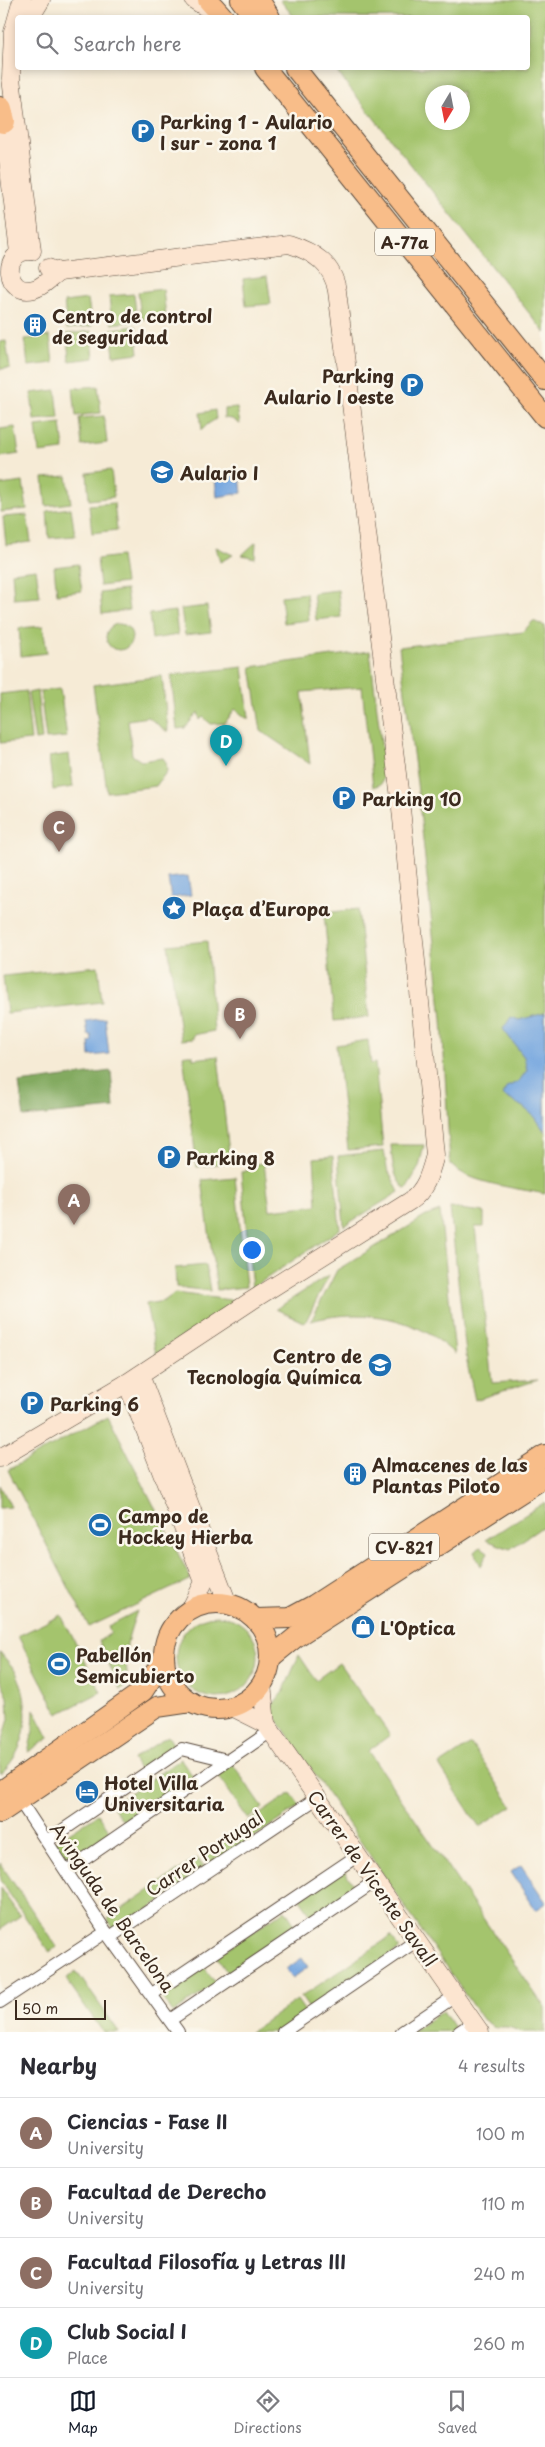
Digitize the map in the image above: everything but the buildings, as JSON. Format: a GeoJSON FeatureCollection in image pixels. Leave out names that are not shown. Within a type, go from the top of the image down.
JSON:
{"type":"FeatureCollection","features":[{"type":"Feature","properties":{"kind":"highway"},"geometry":{"type":"LineString","coordinates":[[257,0],[266,15]]}},
{"type":"Feature","properties":{"kind":"main road"},"geometry":{"type":"LineString","coordinates":[[208,0],[220,15]]}},
{"type":"Feature","properties":{"kind":"main road"},"geometry":{"type":"LineString","coordinates":[[241,0],[253,15]]}},
{"type":"Feature","properties":{"kind":"main road","name":"A-77a"},"geometry":{"type":"LineString","coordinates":[[267,70],[545,417]]}},
{"type":"Feature","properties":{"kind":"main road","name":"A-77a"},"geometry":{"type":"LineString","coordinates":[[297,70],[545,380]]}},
{"type":"Feature","properties":{"kind":"main road","name":"CV-821"},"geometry":{"type":"LineString","coordinates":[[256,1619],[290,1618],[314,1605],[545,1455]]}},
{"type":"Feature","properties":{"kind":"main road","name":"CV-821"},"geometry":{"type":"LineString","coordinates":[[270,1658],[296,1637],[545,1476]]}},
{"type":"Feature","properties":{"kind":"main road"},"geometry":{"type":"LineString","coordinates":[[228,1604],[238,1607],[256,1619],[264,1631],[269,1644],[268,1672],[262,1684],[244,1702],[232,1707],[204,1708],[191,1702],[177,1691],[168,1676],[164,1659],[165,1644],[170,1630],[190,1610],[202,1605],[228,1604]]}},
{"type":"Feature","properties":{"kind":"main road"},"geometry":{"type":"LineString","coordinates":[[0,1792],[143,1691],[164,1659]]}},
{"type":"Feature","properties":{"kind":"main road"},"geometry":{"type":"LineString","coordinates":[[0,1813],[157,1707],[191,1702]]}},
{"type":"Feature","properties":{"kind":"street"},"geometry":{"type":"LineString","coordinates":[[18,15],[22,0]]}},
{"type":"Feature","properties":{"kind":"street"},"geometry":{"type":"LineString","coordinates":[[32,15],[41,0]]}},
{"type":"Feature","properties":{"kind":"street"},"geometry":{"type":"LineString","coordinates":[[194,0],[218,15]]}},
{"type":"Feature","properties":{"kind":"street"},"geometry":{"type":"LineString","coordinates":[[15,28],[5,80],[1,115],[25,252]]}},
{"type":"Feature","properties":{"kind":"street"},"geometry":{"type":"LineString","coordinates":[[15,55],[5,80],[25,252]]}},
{"type":"Feature","properties":{"kind":"street"},"geometry":{"type":"LineString","coordinates":[[0,1458],[133,1379],[251,1300],[414,1198],[430,1176],[435,1155],[400,798],[377,601],[337,291],[332,273],[314,254],[289,244],[51,273],[42,285],[31,290],[19,288],[6,280],[11,261],[25,252],[43,257],[51,273]]}},
{"type":"Feature","properties":{"kind":"street"},"geometry":{"type":"LineString","coordinates":[[133,1379],[228,1604]]}},
{"type":"Feature","properties":{"kind":"street"},"geometry":{"type":"LineString","coordinates":[[133,1379],[204,1582],[190,1610]]}},
{"type":"Feature","properties":{"kind":"street"},"geometry":{"type":"LineString","coordinates":[[262,1684],[268,1727]]}},
{"type":"Feature","properties":{"kind":"street"},"geometry":{"type":"LineString","coordinates":[[232,1707],[255,1717],[268,1727]]}},
{"type":"Feature","properties":{"kind":"street"},"geometry":{"type":"LineString","coordinates":[[67,1871],[228,1760],[268,1727]]}},
{"type":"Feature","properties":{"kind":"street","name":"Carrer de Vicente Savall"},"geometry":{"type":"LineString","coordinates":[[268,1727],[455,1996],[471,2029]]}},
{"type":"Feature","properties":{"kind":"street"},"geometry":{"type":"LineString","coordinates":[[47,1842],[182,1750],[228,1760]]}},
{"type":"Feature","properties":{"kind":"street","name":"Carrer Portugal"},"geometry":{"type":"LineString","coordinates":[[0,2002],[108,1935],[317,1798]]}},
{"type":"Feature","properties":{"kind":"street","name":"Avinguda de Barcelona"},"geometry":{"type":"LineString","coordinates":[[20,1800],[108,1935],[178,2032]]}},
{"type":"Feature","properties":{"kind":"street"},"geometry":{"type":"LineString","coordinates":[[152,1994],[357,1856]]}},
{"type":"Feature","properties":{"kind":"street"},"geometry":{"type":"LineString","coordinates":[[170,2020],[374,1882]]}},
{"type":"Feature","properties":{"kind":"street"},"geometry":{"type":"LineString","coordinates":[[283,2032],[416,1941]]}},
{"type":"Feature","properties":{"kind":"street"},"geometry":{"type":"LineString","coordinates":[[402,2032],[455,1996]]}},
{"type":"Feature","properties":{"kind":"green space"},"geometry":{"type":"Polygon","coordinates":[[[280,0],[545,0],[545,333],[336,70],[530,70],[530,15],[292,15],[280,0]]]}},
{"type":"Feature","properties":{"kind":"green space"},"geometry":{"type":"Polygon","coordinates":[[[267,276],[271,304],[246,306],[243,279],[267,276]]]}},
{"type":"Feature","properties":{"kind":"green space"},"geometry":{"type":"Polygon","coordinates":[[[163,289],[166,317],[141,319],[138,292],[163,289]]]}},
{"type":"Feature","properties":{"kind":"green space"},"geometry":{"type":"Polygon","coordinates":[[[134,294],[137,321],[112,324],[109,296],[134,294]]]}},
{"type":"Feature","properties":{"kind":"green space"},"geometry":{"type":"Polygon","coordinates":[[[88,299],[92,326],[67,329],[64,302],[88,299]]]}},
{"type":"Feature","properties":{"kind":"green space"},"geometry":{"type":"Polygon","coordinates":[[[136,326],[139,353],[114,356],[111,329],[136,326]]]}},
{"type":"Feature","properties":{"kind":"green space"},"geometry":{"type":"Polygon","coordinates":[[[91,331],[94,358],[69,361],[67,334],[91,331]]]}},
{"type":"Feature","properties":{"kind":"green space"},"geometry":{"type":"Polygon","coordinates":[[[50,336],[53,363],[28,366],[25,339],[50,336]]]}},
{"type":"Feature","properties":{"kind":"green space"},"geometry":{"type":"Polygon","coordinates":[[[6,341],[10,368],[0,369],[0,342],[6,341]]]}},
{"type":"Feature","properties":{"kind":"green space"},"geometry":{"type":"Polygon","coordinates":[[[98,386],[101,413],[76,416],[73,388],[98,386]]]}},
{"type":"Feature","properties":{"kind":"green space"},"geometry":{"type":"Polygon","coordinates":[[[56,390],[59,418],[34,420],[31,393],[56,390]]]}},
{"type":"Feature","properties":{"kind":"green space"},"geometry":{"type":"Polygon","coordinates":[[[237,408],[240,424],[232,419],[224,418],[224,409],[237,408]]]}},
{"type":"Feature","properties":{"kind":"green space"},"geometry":{"type":"Polygon","coordinates":[[[215,410],[216,419],[202,430],[200,413],[215,410]]]}},
{"type":"Feature","properties":{"kind":"green space"},"geometry":{"type":"Polygon","coordinates":[[[104,416],[107,443],[82,446],[79,418],[104,416]]]}},
{"type":"Feature","properties":{"kind":"green space"},"geometry":{"type":"Polygon","coordinates":[[[61,423],[64,450],[39,453],[36,426],[61,423]]]}},
{"type":"Feature","properties":{"kind":"green space"},"geometry":{"type":"Polygon","coordinates":[[[15,427],[19,454],[0,457],[0,429],[15,427]]]}},
{"type":"Feature","properties":{"kind":"green space"},"geometry":{"type":"Polygon","coordinates":[[[111,470],[114,497],[89,500],[87,473],[111,470]]]}},
{"type":"Feature","properties":{"kind":"green space"},"geometry":{"type":"Polygon","coordinates":[[[67,476],[71,503],[46,506],[43,478],[67,476]]]}},
{"type":"Feature","properties":{"kind":"green space"},"geometry":{"type":"Polygon","coordinates":[[[23,482],[27,509],[1,512],[0,485],[23,482]]]}},
{"type":"Feature","properties":{"kind":"green space"},"geometry":{"type":"Polygon","coordinates":[[[114,503],[117,530],[92,533],[89,505],[114,503]]]}},
{"type":"Feature","properties":{"kind":"green space"},"geometry":{"type":"Polygon","coordinates":[[[71,508],[75,536],[49,538],[47,511],[71,508]]]}},
{"type":"Feature","properties":{"kind":"green space"},"geometry":{"type":"Polygon","coordinates":[[[27,515],[31,542],[6,545],[3,517],[27,515]]]}},
{"type":"Feature","properties":{"kind":"green space"},"geometry":{"type":"Polygon","coordinates":[[[256,542],[255,558],[242,555],[256,542]]]}},
{"type":"Feature","properties":{"kind":"green space"},"geometry":{"type":"Polygon","coordinates":[[[216,547],[233,555],[220,562],[216,547]]]}},
{"type":"Feature","properties":{"kind":"green space"},"geometry":{"type":"Polygon","coordinates":[[[121,556],[125,583],[100,586],[97,559],[121,556]]]}},
{"type":"Feature","properties":{"kind":"green space"},"geometry":{"type":"Polygon","coordinates":[[[78,564],[82,591],[57,594],[54,567],[78,564]]]}},
{"type":"Feature","properties":{"kind":"green space"},"geometry":{"type":"Polygon","coordinates":[[[36,569],[40,597],[14,599],[12,572],[36,569]]]}},
{"type":"Feature","properties":{"kind":"green space"},"geometry":{"type":"Polygon","coordinates":[[[126,590],[129,610],[102,614],[100,593],[126,590]]]}},
{"type":"Feature","properties":{"kind":"green space"},"geometry":{"type":"Polygon","coordinates":[[[338,590],[341,617],[316,620],[313,593],[338,590]]]}},
{"type":"Feature","properties":{"kind":"green space"},"geometry":{"type":"Polygon","coordinates":[[[306,593],[309,620],[284,623],[281,596],[306,593]]]}},
{"type":"Feature","properties":{"kind":"green space"},"geometry":{"type":"Polygon","coordinates":[[[207,606],[211,632],[185,635],[181,609],[207,606]]]}},
{"type":"Feature","properties":{"kind":"green space"},"geometry":{"type":"Polygon","coordinates":[[[175,611],[178,635],[152,639],[149,614],[175,611]]]}},
{"type":"Feature","properties":{"kind":"green space"},"geometry":{"type":"Polygon","coordinates":[[[533,621],[545,626],[545,1194],[481,1181],[458,1171],[450,1164],[442,1019],[417,783],[399,647],[523,632],[533,621]]]}},
{"type":"Feature","properties":{"kind":"green space"},"geometry":{"type":"Polygon","coordinates":[[[119,624],[128,628],[132,637],[128,646],[119,650],[110,646],[106,637],[110,628],[119,624]]]}},
{"type":"Feature","properties":{"kind":"green space"},"geometry":{"type":"Polygon","coordinates":[[[43,626],[47,653],[21,656],[19,628],[43,626]]]}},
{"type":"Feature","properties":{"kind":"green space"},"geometry":{"type":"Polygon","coordinates":[[[370,651],[385,775],[381,784],[373,787],[362,687],[302,692],[310,764],[261,731],[251,667],[370,651]]]}},
{"type":"Feature","properties":{"kind":"green space"},"geometry":{"type":"Polygon","coordinates":[[[243,667],[249,718],[246,718],[235,709],[225,723],[211,724],[203,717],[200,720],[198,712],[185,728],[177,729],[171,675],[243,667]]]}},
{"type":"Feature","properties":{"kind":"green space"},"geometry":{"type":"Polygon","coordinates":[[[162,676],[168,731],[148,717],[128,720],[132,755],[141,761],[163,758],[166,762],[167,771],[156,786],[107,792],[93,685],[162,676]]]}},
{"type":"Feature","properties":{"kind":"green space"},"geometry":{"type":"Polygon","coordinates":[[[60,689],[67,737],[46,739],[40,691],[60,689]]]}},
{"type":"Feature","properties":{"kind":"green space"},"geometry":{"type":"Polygon","coordinates":[[[26,691],[31,740],[0,743],[0,694],[26,691]]]}},
{"type":"Feature","properties":{"kind":"green space"},"geometry":{"type":"Polygon","coordinates":[[[37,691],[42,739],[35,740],[28,693],[37,691]]]}},
{"type":"Feature","properties":{"kind":"green space"},"geometry":{"type":"Polygon","coordinates":[[[69,754],[73,787],[53,790],[49,757],[69,754]]]}},
{"type":"Feature","properties":{"kind":"green space"},"geometry":{"type":"Polygon","coordinates":[[[358,909],[369,1017],[334,1021],[324,913],[358,909]]]}},
{"type":"Feature","properties":{"kind":"green space"},"geometry":{"type":"Polygon","coordinates":[[[207,941],[214,1031],[193,1035],[193,1039],[181,1040],[168,945],[207,941]]]}},
{"type":"Feature","properties":{"kind":"green space"},"geometry":{"type":"Polygon","coordinates":[[[98,966],[102,1002],[7,1013],[3,976],[98,966]]]}},
{"type":"Feature","properties":{"kind":"green space"},"geometry":{"type":"Polygon","coordinates":[[[368,1040],[371,1064],[375,1063],[383,1147],[348,1150],[336,1045],[368,1040]]]}},
{"type":"Feature","properties":{"kind":"green space"},"geometry":{"type":"Polygon","coordinates":[[[183,1055],[193,1055],[193,1059],[218,1056],[230,1162],[197,1167],[183,1055]]]}},
{"type":"Feature","properties":{"kind":"green space"},"geometry":{"type":"Polygon","coordinates":[[[111,1071],[114,1108],[24,1117],[19,1083],[111,1071]]]}},
{"type":"Feature","properties":{"kind":"green space"},"geometry":{"type":"Polygon","coordinates":[[[391,1145],[424,1145],[419,1167],[406,1189],[396,1175],[391,1145]]]}},
{"type":"Feature","properties":{"kind":"green space"},"geometry":{"type":"Polygon","coordinates":[[[384,1151],[387,1168],[399,1192],[344,1226],[338,1156],[384,1151]]]}},
{"type":"Feature","properties":{"kind":"green space"},"geometry":{"type":"Polygon","coordinates":[[[333,1156],[340,1229],[252,1288],[241,1172],[247,1171],[248,1165],[264,1163],[270,1210],[317,1205],[314,1158],[333,1156]]]}},
{"type":"Feature","properties":{"kind":"green space"},"geometry":{"type":"Polygon","coordinates":[[[235,1177],[246,1287],[217,1290],[202,1180],[235,1177]]]}},
{"type":"Feature","properties":{"kind":"green space"},"geometry":{"type":"Polygon","coordinates":[[[450,1208],[484,1212],[484,1227],[475,1227],[492,1383],[538,1380],[475,1400],[467,1363],[450,1208]]]}},
{"type":"Feature","properties":{"kind":"green space"},"geometry":{"type":"Polygon","coordinates":[[[440,1211],[455,1354],[431,1335],[403,1322],[388,1318],[357,1315],[311,1321],[337,1270],[426,1216],[440,1211]]]}},
{"type":"Feature","properties":{"kind":"green space"},"geometry":{"type":"Polygon","coordinates":[[[206,1265],[210,1291],[176,1287],[175,1268],[206,1265]]]}},
{"type":"Feature","properties":{"kind":"green space"},"geometry":{"type":"Polygon","coordinates":[[[329,1275],[305,1323],[276,1309],[329,1275]]]}},
{"type":"Feature","properties":{"kind":"green space"},"geometry":{"type":"Polygon","coordinates":[[[175,1293],[239,1301],[156,1354],[146,1304],[164,1301],[175,1293]]]}},
{"type":"Feature","properties":{"kind":"green space","name":"Campo de Hockey Hierba"},"geometry":{"type":"Polygon","coordinates":[[[108,1415],[191,1579],[89,1627],[8,1470],[108,1415]]]}},
{"type":"Feature","properties":{"kind":"green space"},"geometry":{"type":"Polygon","coordinates":[[[0,1485],[11,1507],[0,1508],[0,1485]]]}},
{"type":"Feature","properties":{"kind":"green space"},"geometry":{"type":"Polygon","coordinates":[[[545,1502],[545,1525],[510,1549],[486,1540],[545,1502]]]}},
{"type":"Feature","properties":{"kind":"green space"},"geometry":{"type":"Polygon","coordinates":[[[481,1547],[488,1552],[481,1566],[474,1552],[481,1547]]]}},
{"type":"Feature","properties":{"kind":"green space"},"geometry":{"type":"Polygon","coordinates":[[[137,1611],[130,1631],[126,1655],[129,1685],[120,1689],[99,1641],[111,1633],[108,1626],[137,1611]]]}},
{"type":"Feature","properties":{"kind":"green space","name":"Pabellón Semicubierto"},"geometry":{"type":"Polygon","coordinates":[[[61,1615],[101,1692],[58,1714],[18,1636],[61,1615]]]}},
{"type":"Feature","properties":{"kind":"green space"},"geometry":{"type":"Polygon","coordinates":[[[217,1616],[233,1619],[246,1628],[255,1641],[258,1657],[255,1673],[246,1686],[233,1695],[217,1698],[201,1695],[188,1686],[179,1673],[176,1657],[179,1641],[188,1628],[201,1619],[217,1616]]]}},
{"type":"Feature","properties":{"kind":"green space"},"geometry":{"type":"Polygon","coordinates":[[[0,1652],[17,1674],[25,1700],[26,1714],[22,1740],[17,1753],[0,1774],[0,1749],[9,1719],[8,1697],[0,1680],[0,1652]]]}},
{"type":"Feature","properties":{"kind":"green space"},"geometry":{"type":"Polygon","coordinates":[[[299,1655],[316,1680],[339,1663],[390,1735],[368,1751],[545,2008],[545,2032],[523,2032],[508,2027],[494,2027],[481,2018],[270,1709],[284,1690],[299,1655]]]}},
{"type":"Feature","properties":{"kind":"green space"},"geometry":{"type":"Polygon","coordinates":[[[34,1709],[49,1738],[28,1752],[33,1731],[34,1709]]]}},
{"type":"Feature","properties":{"kind":"green space"},"geometry":{"type":"Polygon","coordinates":[[[168,1736],[175,1747],[140,1771],[133,1759],[168,1736]]]}},
{"type":"Feature","properties":{"kind":"green space"},"geometry":{"type":"Polygon","coordinates":[[[471,1744],[512,1806],[479,1827],[439,1765],[471,1744]]]}},
{"type":"Feature","properties":{"kind":"green space"},"geometry":{"type":"Polygon","coordinates":[[[181,1759],[194,1778],[125,1824],[112,1805],[181,1759]]]}},
{"type":"Feature","properties":{"kind":"green space"},"geometry":{"type":"Polygon","coordinates":[[[232,1763],[263,1808],[248,1819],[217,1774],[232,1763]]]}},
{"type":"Feature","properties":{"kind":"green space"},"geometry":{"type":"Polygon","coordinates":[[[291,1793],[300,1806],[210,1867],[201,1854],[291,1793]]]}},
{"type":"Feature","properties":{"kind":"green space"},"geometry":{"type":"Polygon","coordinates":[[[98,1814],[112,1834],[68,1862],[55,1842],[98,1814]]]}},
{"type":"Feature","properties":{"kind":"green space"},"geometry":{"type":"Polygon","coordinates":[[[197,1858],[206,1870],[116,1931],[107,1919],[197,1858]]]}},
{"type":"Feature","properties":{"kind":"green space"},"geometry":{"type":"Polygon","coordinates":[[[0,1863],[57,1947],[49,1952],[0,1880],[0,1863]]]}},
{"type":"Feature","properties":{"kind":"green space"},"geometry":{"type":"Polygon","coordinates":[[[344,1870],[357,1890],[314,1919],[300,1899],[344,1870]]]}},
{"type":"Feature","properties":{"kind":"green space"},"geometry":{"type":"Polygon","coordinates":[[[0,1888],[20,1916],[0,1930],[0,1888]]]}},
{"type":"Feature","properties":{"kind":"green space"},"geometry":{"type":"Polygon","coordinates":[[[285,1910],[298,1929],[229,1975],[216,1956],[285,1910]]]}},
{"type":"Feature","properties":{"kind":"green space"},"geometry":{"type":"Polygon","coordinates":[[[391,1936],[400,1949],[310,2010],[301,1997],[391,1936]]]}},
{"type":"Feature","properties":{"kind":"green space"},"geometry":{"type":"Polygon","coordinates":[[[203,1965],[216,1984],[173,2013],[159,1993],[203,1965]]]}},
{"type":"Feature","properties":{"kind":"green space"},"geometry":{"type":"Polygon","coordinates":[[[76,1971],[119,2032],[103,2032],[66,1979],[76,1971]]]}},
{"type":"Feature","properties":{"kind":"green space"},"geometry":{"type":"Polygon","coordinates":[[[297,2000],[306,2013],[278,2032],[250,2032],[297,2000]]]}},
{"type":"Feature","properties":{"kind":"green space"},"geometry":{"type":"Polygon","coordinates":[[[443,2011],[456,2031],[411,2032],[443,2011]]]}},
{"type":"Feature","properties":{"kind":"water"},"geometry":{"type":"Polygon","coordinates":[[[240,475],[242,493],[217,497],[215,479],[240,475]]]}},
{"type":"Feature","properties":{"kind":"water"},"geometry":{"type":"Polygon","coordinates":[[[188,876],[191,895],[171,898],[168,878],[188,876]]]}},
{"type":"Feature","properties":{"kind":"water"},"geometry":{"type":"Polygon","coordinates":[[[545,1013],[545,1132],[535,1117],[523,1107],[502,1095],[507,1087],[519,1081],[527,1070],[524,1057],[503,1029],[511,1017],[519,1020],[545,1013]]]}},
{"type":"Feature","properties":{"kind":"water"},"geometry":{"type":"Polygon","coordinates":[[[105,1018],[109,1054],[90,1056],[89,1042],[92,1041],[91,1035],[88,1035],[86,1021],[105,1018]]]}},
{"type":"Feature","properties":{"kind":"water"},"geometry":{"type":"Polygon","coordinates":[[[521,1865],[545,1901],[545,1904],[536,1910],[511,1872],[521,1865]]]}},
{"type":"Feature","properties":{"kind":"water"},"geometry":{"type":"Polygon","coordinates":[[[302,1958],[308,1967],[293,1978],[286,1969],[302,1958]]]}},
{"type":"Feature","properties":{"kind":"place","name":"Parking 1 - Aulario I sur - zona 1"},"geometry":{"type":"Point","coordinates":[143,131]}},
{"type":"Feature","properties":{"kind":"place","name":"Centro de control de seguridad"},"geometry":{"type":"Point","coordinates":[35,325]}},
{"type":"Feature","properties":{"kind":"place","name":"Parking Aulario I oeste"},"geometry":{"type":"Point","coordinates":[412,385]}},
{"type":"Feature","properties":{"kind":"place","name":"Aulario I"},"geometry":{"type":"Point","coordinates":[162,472]}},
{"type":"Feature","properties":{"kind":"place","name":"Club Social I"},"geometry":{"type":"Point","coordinates":[226,766]}},
{"type":"Feature","properties":{"kind":"place","name":"Parking 10"},"geometry":{"type":"Point","coordinates":[344,798]}},
{"type":"Feature","properties":{"kind":"place","name":"Facultad Filosofía y Letras III"},"geometry":{"type":"Point","coordinates":[59,852]}},
{"type":"Feature","properties":{"kind":"place","name":"Plaça d’Europa"},"geometry":{"type":"Point","coordinates":[174,908]}},
{"type":"Feature","properties":{"kind":"place","name":"Facultad de Derecho"},"geometry":{"type":"Point","coordinates":[240,1039]}},
{"type":"Feature","properties":{"kind":"place","name":"Parking 8"},"geometry":{"type":"Point","coordinates":[169,1157]}},
{"type":"Feature","properties":{"kind":"place","name":"Ciencias - Fase II"},"geometry":{"type":"Point","coordinates":[74,1225]}},
{"type":"Feature","properties":{"kind":"place","name":"Centro de Tecnología Química"},"geometry":{"type":"Point","coordinates":[380,1365]}},
{"type":"Feature","properties":{"kind":"place","name":"Parking 6"},"geometry":{"type":"Point","coordinates":[32,1403]}},
{"type":"Feature","properties":{"kind":"place","name":"Almacenes de las Plantas Piloto"},"geometry":{"type":"Point","coordinates":[355,1474]}},
{"type":"Feature","properties":{"kind":"place","name":"Campo de Hockey Hierba"},"geometry":{"type":"Point","coordinates":[100,1525]}},
{"type":"Feature","properties":{"kind":"place","name":"L'Optica"},"geometry":{"type":"Point","coordinates":[363,1627]}},
{"type":"Feature","properties":{"kind":"place","name":"Pabellón Semicubierto"},"geometry":{"type":"Point","coordinates":[59,1664]}},
{"type":"Feature","properties":{"kind":"place","name":"Hotel Villa Universitaria"},"geometry":{"type":"Point","coordinates":[87,1792]}}]}
